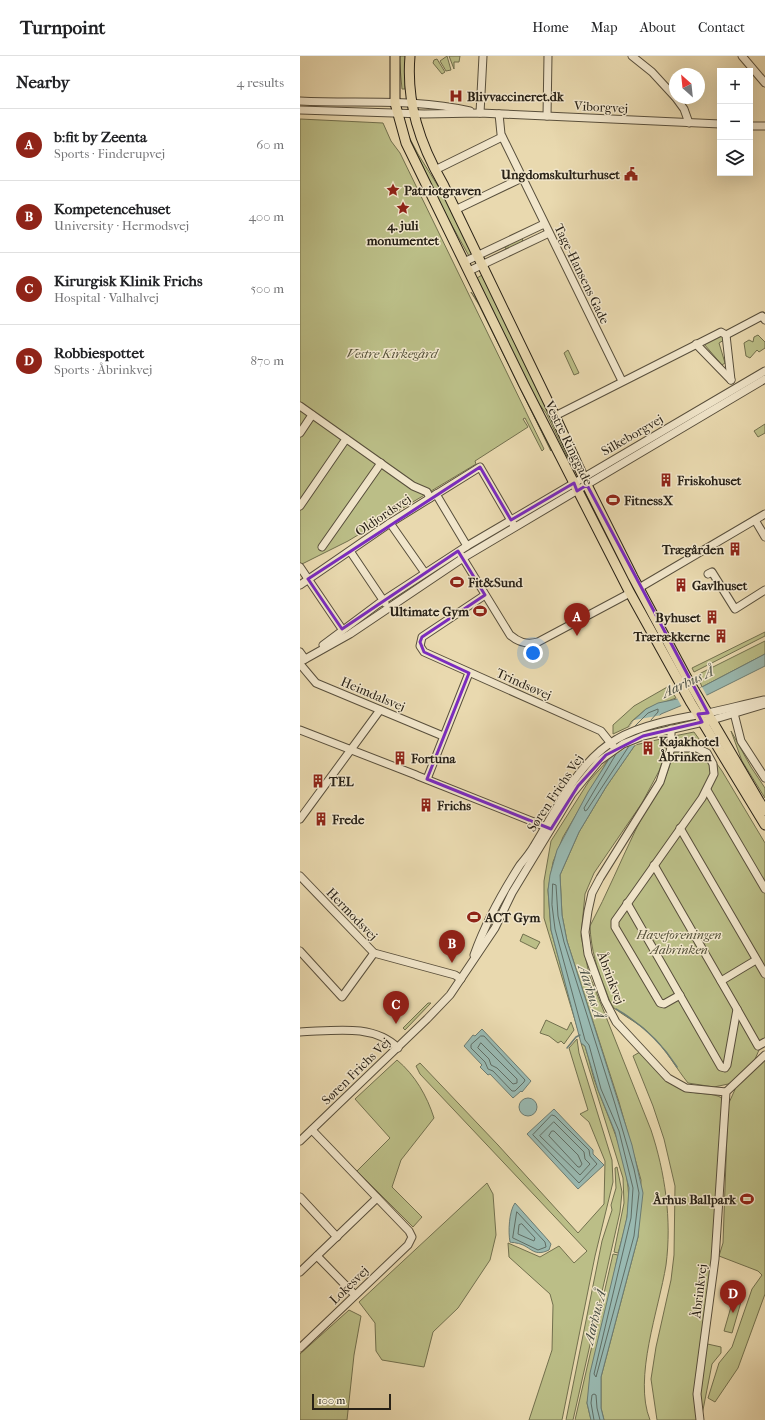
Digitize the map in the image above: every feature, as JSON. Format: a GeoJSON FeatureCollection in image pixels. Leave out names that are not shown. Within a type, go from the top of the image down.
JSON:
{"type":"FeatureCollection","features":[{"type":"Feature","properties":{"kind":"main road","name":"Vestre Ringgade"},"geometry":{"type":"LineString","coordinates":[[395,56],[395,103],[406,143],[630,593],[686,695],[765,825]]}},
{"type":"Feature","properties":{"kind":"main road","name":"Vestre Ringgade"},"geometry":{"type":"LineString","coordinates":[[410,56],[409,87],[414,114],[425,150],[556,416],[585,481],[639,588],[699,699],[765,812]]}},
{"type":"Feature","properties":{"kind":"street"},"geometry":{"type":"LineString","coordinates":[[480,114],[483,56]]}},
{"type":"Feature","properties":{"kind":"street"},"geometry":{"type":"LineString","coordinates":[[547,116],[548,56]]}},
{"type":"Feature","properties":{"kind":"street"},"geometry":{"type":"LineString","coordinates":[[632,56],[652,72],[669,90]]}},
{"type":"Feature","properties":{"kind":"street"},"geometry":{"type":"LineString","coordinates":[[742,56],[765,83]]}},
{"type":"Feature","properties":{"kind":"street","name":"Viborgvej"},"geometry":{"type":"LineString","coordinates":[[300,101],[325,103],[412,104],[457,108],[480,114]]}},
{"type":"Feature","properties":{"kind":"street"},"geometry":{"type":"LineString","coordinates":[[325,103],[325,112]]}},
{"type":"Feature","properties":{"kind":"street"},"geometry":{"type":"LineString","coordinates":[[681,104],[689,123]]}},
{"type":"Feature","properties":{"kind":"street","name":"Viborgvej"},"geometry":{"type":"LineString","coordinates":[[300,110],[397,114],[499,114],[717,124]]}},
{"type":"Feature","properties":{"kind":"street","name":"Tage-Hansens Gade"},"geometry":{"type":"LineString","coordinates":[[499,114],[499,128],[502,137],[622,381]]}},
{"type":"Feature","properties":{"kind":"street"},"geometry":{"type":"LineString","coordinates":[[753,126],[765,126]]}},
{"type":"Feature","properties":{"kind":"street"},"geometry":{"type":"LineString","coordinates":[[435,170],[502,137]]}},
{"type":"Feature","properties":{"kind":"street"},"geometry":{"type":"LineString","coordinates":[[455,210],[522,178]]}},
{"type":"Feature","properties":{"kind":"street"},"geometry":{"type":"LineString","coordinates":[[464,262],[544,224]]}},
{"type":"Feature","properties":{"kind":"street"},"geometry":{"type":"LineString","coordinates":[[469,272],[548,233]]}},
{"type":"Feature","properties":{"kind":"street"},"geometry":{"type":"LineString","coordinates":[[726,335],[764,318]]}},
{"type":"Feature","properties":{"kind":"street"},"geometry":{"type":"LineString","coordinates":[[556,416],[719,332],[723,332],[726,335]]}},
{"type":"Feature","properties":{"kind":"street"},"geometry":{"type":"LineString","coordinates":[[726,335],[731,380]]}},
{"type":"Feature","properties":{"kind":"street"},"geometry":{"type":"LineString","coordinates":[[696,344],[731,380],[739,391]]}},
{"type":"Feature","properties":{"kind":"street","name":"Silkeborgvej"},"geometry":{"type":"LineString","coordinates":[[739,391],[765,371]]}},
{"type":"Feature","properties":{"kind":"street","name":"Silkeborgvej"},"geometry":{"type":"LineString","coordinates":[[304,660],[350,634],[463,558],[515,527],[585,481],[739,391],[765,379]]}},
{"type":"Feature","properties":{"kind":"street"},"geometry":{"type":"LineString","coordinates":[[300,406],[413,486],[433,496],[467,546]]}},
{"type":"Feature","properties":{"kind":"street"},"geometry":{"type":"LineString","coordinates":[[300,433],[312,415]]}},
{"type":"Feature","properties":{"kind":"street"},"geometry":{"type":"LineString","coordinates":[[300,506],[346,439]]}},
{"type":"Feature","properties":{"kind":"street"},"geometry":{"type":"LineString","coordinates":[[322,547],[381,463]]}},
{"type":"Feature","properties":{"kind":"street","name":"Oldjordsvej"},"geometry":{"type":"LineString","coordinates":[[300,585],[390,523],[480,467],[511,520]]}},
{"type":"Feature","properties":{"kind":"street","name":"Silkeborgvej"},"geometry":{"type":"LineString","coordinates":[[304,660],[342,629],[458,551],[511,520],[576,487]]}},
{"type":"Feature","properties":{"kind":"street"},"geometry":{"type":"LineString","coordinates":[[639,588],[765,514]]}},
{"type":"Feature","properties":{"kind":"street"},"geometry":{"type":"LineString","coordinates":[[511,520],[515,527]]}},
{"type":"Feature","properties":{"kind":"street"},"geometry":{"type":"LineString","coordinates":[[755,520],[765,537]]}},
{"type":"Feature","properties":{"kind":"street"},"geometry":{"type":"LineString","coordinates":[[390,523],[425,573]]}},
{"type":"Feature","properties":{"kind":"street"},"geometry":{"type":"LineString","coordinates":[[350,551],[388,608]]}},
{"type":"Feature","properties":{"kind":"street"},"geometry":{"type":"LineString","coordinates":[[458,551],[510,635],[520,642],[538,642],[630,593]]}},
{"type":"Feature","properties":{"kind":"street"},"geometry":{"type":"LineString","coordinates":[[300,567],[342,629]]}},
{"type":"Feature","properties":{"kind":"street"},"geometry":{"type":"LineString","coordinates":[[708,574],[712,572],[735,609],[765,590]]}},
{"type":"Feature","properties":{"kind":"street","name":"Trindsøvej"},"geometry":{"type":"LineString","coordinates":[[485,595],[422,637],[420,646],[424,652],[601,731],[613,746]]}},
{"type":"Feature","properties":{"kind":"street"},"geometry":{"type":"LineString","coordinates":[[300,652],[304,660]]}},
{"type":"Feature","properties":{"kind":"street","name":"Heimdalsvej"},"geometry":{"type":"LineString","coordinates":[[304,660],[316,683],[443,736]]}},
{"type":"Feature","properties":{"kind":"street"},"geometry":{"type":"LineString","coordinates":[[426,779],[469,673]]}},
{"type":"Feature","properties":{"kind":"street","name":"Søren Frichs Vej"},"geometry":{"type":"LineString","coordinates":[[300,1141],[436,1011],[461,979],[472,960],[495,928],[512,893],[528,870],[548,828],[582,770],[613,746],[623,736],[652,726],[710,716],[765,700]]}},
{"type":"Feature","properties":{"kind":"street","name":"Søren Frichs Vej"},"geometry":{"type":"LineString","coordinates":[[710,716],[734,714],[765,704]]}},
{"type":"Feature","properties":{"kind":"street"},"geometry":{"type":"LineString","coordinates":[[300,819],[352,751],[380,710]]}},
{"type":"Feature","properties":{"kind":"street"},"geometry":{"type":"LineString","coordinates":[[734,714],[741,740],[765,778]]}},
{"type":"Feature","properties":{"kind":"street","name":"Søren Frichs Vej"},"geometry":{"type":"LineString","coordinates":[[613,746],[671,729],[700,718]]}},
{"type":"Feature","properties":{"kind":"street","name":"Åbrinkvej"},"geometry":{"type":"LineString","coordinates":[[671,729],[671,748],[660,782],[592,893],[586,932],[588,954],[605,1001],[616,1022],[662,1072],[686,1088],[726,1092],[715,1259],[697,1394],[700,1420]]}},
{"type":"Feature","properties":{"kind":"street"},"geometry":{"type":"LineString","coordinates":[[301,732],[426,779],[548,828]]}},
{"type":"Feature","properties":{"kind":"street"},"geometry":{"type":"LineString","coordinates":[[671,748],[697,748],[707,753],[713,764],[714,774],[707,790],[615,921],[615,927],[660,1003],[664,1004],[680,995]]}},
{"type":"Feature","properties":{"kind":"street"},"geometry":{"type":"LineString","coordinates":[[707,790],[765,889]]}},
{"type":"Feature","properties":{"kind":"street"},"geometry":{"type":"LineString","coordinates":[[680,828],[765,974]]}},
{"type":"Feature","properties":{"kind":"street"},"geometry":{"type":"LineString","coordinates":[[654,865],[758,1046],[765,1042]]}},
{"type":"Feature","properties":{"kind":"street","name":"Hermodsvej"},"geometry":{"type":"LineString","coordinates":[[300,876],[374,953],[455,975],[461,979]]}},
{"type":"Feature","properties":{"kind":"street"},"geometry":{"type":"LineString","coordinates":[[627,903],[723,1068],[727,1065],[737,1009]]}},
{"type":"Feature","properties":{"kind":"street"},"geometry":{"type":"LineString","coordinates":[[300,951],[342,997],[374,953]]}},
{"type":"Feature","properties":{"kind":"street"},"geometry":{"type":"LineString","coordinates":[[721,981],[756,960]]}},
{"type":"Feature","properties":{"kind":"street"},"geometry":{"type":"LineString","coordinates":[[300,1032],[365,1031],[386,1038],[398,1048]]}},
{"type":"Feature","properties":{"kind":"street"},"geometry":{"type":"LineString","coordinates":[[726,1092],[765,1055]]}},
{"type":"Feature","properties":{"kind":"street"},"geometry":{"type":"LineString","coordinates":[[300,1272],[378,1198],[312,1130]]}},
{"type":"Feature","properties":{"kind":"street"},"geometry":{"type":"LineString","coordinates":[[300,1197],[337,1237]]}},
{"type":"Feature","properties":{"kind":"street","name":"Lokesvej"},"geometry":{"type":"LineString","coordinates":[[300,1348],[408,1245],[412,1237],[409,1231],[378,1198]]}},
{"type":"Feature","properties":{"kind":"street"},"geometry":{"type":"LineString","coordinates":[[317,1256],[355,1295]]}},
{"type":"Feature","properties":{"kind":"highlighted area"},"geometry":{"type":"Polygon","coordinates":[[[480,467],[511,520],[574,483],[577,491],[587,485],[708,713],[698,714],[702,722],[643,736],[606,755],[578,786],[551,829],[427,779],[469,673],[424,652],[420,642],[422,637],[485,595],[458,551],[342,629],[308,579],[480,467]]]}},
{"type":"Feature","properties":{"kind":"green space"},"geometry":{"type":"Polygon","coordinates":[[[399,56],[406,56],[405,89],[402,89],[399,56]]]}},
{"type":"Feature","properties":{"kind":"green space"},"geometry":{"type":"Polygon","coordinates":[[[447,56],[451,70],[446,71],[440,61],[447,56]]]}},
{"type":"Feature","properties":{"kind":"green space"},"geometry":{"type":"Polygon","coordinates":[[[449,56],[460,56],[459,62],[454,62],[454,69],[449,56]]]}},
{"type":"Feature","properties":{"kind":"green space"},"geometry":{"type":"Polygon","coordinates":[[[437,59],[445,72],[442,74],[433,63],[434,60],[437,59]]]}},
{"type":"Feature","properties":{"kind":"green space","name":"Vestre Kirkegård"},"geometry":{"type":"Polygon","coordinates":[[[300,119],[383,123],[391,141],[400,153],[544,449],[542,451],[525,418],[523,419],[528,427],[475,461],[476,464],[348,541],[300,565],[300,119]]]}},
{"type":"Feature","properties":{"kind":"green space"},"geometry":{"type":"Polygon","coordinates":[[[406,131],[418,154],[443,194],[473,255],[469,256],[445,213],[406,131]]]}},
{"type":"Feature","properties":{"kind":"green space"},"geometry":{"type":"Polygon","coordinates":[[[522,238],[523,242],[507,249],[505,248],[505,246],[522,238]]]}},
{"type":"Feature","properties":{"kind":"green space"},"geometry":{"type":"Polygon","coordinates":[[[482,275],[564,442],[575,468],[573,469],[546,413],[536,400],[477,278],[482,275]]]}},
{"type":"Feature","properties":{"kind":"green space"},"geometry":{"type":"Polygon","coordinates":[[[471,292],[480,305],[551,451],[479,305],[471,292]]]}},
{"type":"Feature","properties":{"kind":"green space"},"geometry":{"type":"Polygon","coordinates":[[[758,335],[765,342],[765,348],[759,352],[757,350],[750,358],[746,356],[744,343],[749,340],[753,342],[754,337],[758,335]]]}},
{"type":"Feature","properties":{"kind":"green space"},"geometry":{"type":"Polygon","coordinates":[[[723,336],[724,340],[719,343],[725,363],[722,365],[704,344],[723,336]]]}},
{"type":"Feature","properties":{"kind":"green space"},"geometry":{"type":"Polygon","coordinates":[[[568,350],[579,373],[574,375],[564,353],[568,350]]]}},
{"type":"Feature","properties":{"kind":"green space"},"geometry":{"type":"Polygon","coordinates":[[[765,424],[765,433],[758,437],[754,431],[765,424]]]}},
{"type":"Feature","properties":{"kind":"green space"},"geometry":{"type":"Polygon","coordinates":[[[452,559],[453,561],[393,601],[392,599],[452,559]]]}},
{"type":"Feature","properties":{"kind":"green space"},"geometry":{"type":"Polygon","coordinates":[[[621,567],[627,574],[694,696],[663,647],[621,567]]]}},
{"type":"Feature","properties":{"kind":"green space"},"geometry":{"type":"Polygon","coordinates":[[[765,632],[765,636],[694,672],[692,668],[765,632]]]}},
{"type":"Feature","properties":{"kind":"green space"},"geometry":{"type":"Polygon","coordinates":[[[765,641],[765,654],[702,687],[698,677],[699,674],[765,641]]]}},
{"type":"Feature","properties":{"kind":"green space"},"geometry":{"type":"Polygon","coordinates":[[[669,686],[676,698],[646,709],[632,721],[628,727],[613,734],[613,725],[634,706],[669,686]]]}},
{"type":"Feature","properties":{"kind":"green space"},"geometry":{"type":"Polygon","coordinates":[[[731,731],[751,767],[765,788],[765,798],[742,761],[731,731]]]}},
{"type":"Feature","properties":{"kind":"green space","name":"Haveforeningen Aabrinken"},"geometry":{"type":"Polygon","coordinates":[[[694,732],[722,771],[765,843],[765,1043],[759,1050],[752,1066],[733,1083],[714,1087],[688,1083],[663,1048],[653,1037],[614,1008],[609,1000],[597,967],[590,926],[637,827],[667,774],[673,751],[674,736],[694,732]]]}},
{"type":"Feature","properties":{"kind":"green space"},"geometry":{"type":"Polygon","coordinates":[[[665,738],[665,754],[659,771],[642,803],[594,873],[585,894],[581,936],[589,974],[651,1130],[660,1162],[668,1214],[668,1248],[666,1265],[649,1343],[644,1384],[650,1420],[604,1420],[601,1408],[601,1377],[638,1237],[641,1180],[619,1102],[567,941],[562,915],[560,875],[579,832],[606,787],[635,745],[665,738]]]}},
{"type":"Feature","properties":{"kind":"green space"},"geometry":{"type":"Polygon","coordinates":[[[608,760],[563,837],[553,862],[548,890],[551,930],[578,1030],[544,918],[544,881],[551,841],[589,781],[608,760]]]}},
{"type":"Feature","properties":{"kind":"green space"},"geometry":{"type":"Polygon","coordinates":[[[523,934],[540,942],[536,949],[520,941],[523,934]]]}},
{"type":"Feature","properties":{"kind":"green space"},"geometry":{"type":"Polygon","coordinates":[[[428,1003],[431,1003],[405,1030],[403,1028],[428,1003]]]}},
{"type":"Feature","properties":{"kind":"green space"},"geometry":{"type":"Polygon","coordinates":[[[546,1020],[567,1030],[571,1022],[574,1030],[564,1044],[561,1041],[558,1043],[549,1036],[540,1033],[546,1020]]]}},
{"type":"Feature","properties":{"kind":"green space"},"geometry":{"type":"Polygon","coordinates":[[[577,1039],[579,1053],[612,1160],[613,1182],[595,1256],[562,1420],[529,1420],[552,1350],[553,1305],[550,1294],[509,1257],[508,1243],[540,1257],[559,1246],[574,1263],[587,1251],[420,1074],[416,1066],[420,1063],[498,1145],[578,1233],[604,1204],[605,1161],[589,1122],[580,1114],[588,1110],[569,1048],[577,1039]]]}},
{"type":"Feature","properties":{"kind":"green space"},"geometry":{"type":"Polygon","coordinates":[[[581,1043],[585,1046],[596,1085],[624,1162],[629,1204],[625,1229],[618,1253],[614,1252],[624,1203],[623,1178],[581,1043]]]}},
{"type":"Feature","properties":{"kind":"green space"},"geometry":{"type":"Polygon","coordinates":[[[640,1052],[662,1075],[681,1088],[692,1092],[714,1095],[722,1098],[713,1257],[703,1343],[721,1347],[721,1353],[712,1364],[701,1420],[657,1420],[651,1379],[656,1347],[671,1280],[674,1255],[675,1186],[664,1139],[653,1106],[633,1056],[640,1052]]]}},
{"type":"Feature","properties":{"kind":"green space"},"geometry":{"type":"Polygon","coordinates":[[[765,1057],[765,1294],[738,1368],[715,1402],[708,1398],[719,1363],[732,1347],[752,1289],[762,1275],[758,1271],[719,1256],[723,1243],[728,1105],[737,1085],[765,1057]]]}},
{"type":"Feature","properties":{"kind":"green space"},"geometry":{"type":"Polygon","coordinates":[[[397,1060],[420,1086],[434,1118],[401,1160],[392,1187],[422,1217],[413,1227],[357,1171],[390,1138],[355,1099],[397,1060]]]}},
{"type":"Feature","properties":{"kind":"green space"},"geometry":{"type":"Polygon","coordinates":[[[617,1167],[622,1192],[620,1212],[573,1420],[566,1420],[602,1241],[612,1210],[611,1205],[616,1188],[615,1168],[617,1167]]]}},
{"type":"Feature","properties":{"kind":"green space"},"geometry":{"type":"Polygon","coordinates":[[[487,1183],[493,1194],[496,1235],[490,1260],[458,1308],[433,1332],[424,1367],[382,1360],[376,1351],[375,1323],[359,1302],[487,1183]]]}},
{"type":"Feature","properties":{"kind":"green space"},"geometry":{"type":"Polygon","coordinates":[[[613,1254],[618,1255],[587,1403],[591,1420],[575,1420],[613,1254]]]}},
{"type":"Feature","properties":{"kind":"green space"},"geometry":{"type":"Polygon","coordinates":[[[735,1293],[743,1295],[732,1333],[724,1331],[735,1293]]]}},
{"type":"Feature","properties":{"kind":"green space"},"geometry":{"type":"Polygon","coordinates":[[[349,1310],[361,1316],[354,1355],[347,1420],[300,1420],[300,1354],[349,1310]]]}},
{"type":"Feature","properties":{"kind":"water"},"geometry":{"type":"Polygon","coordinates":[[[765,654],[765,666],[707,695],[661,714],[635,745],[606,787],[579,832],[560,875],[562,915],[567,941],[632,1145],[643,1193],[638,1237],[601,1377],[601,1408],[604,1420],[591,1420],[587,1403],[590,1373],[627,1217],[629,1188],[615,1132],[598,1090],[585,1046],[581,1043],[551,930],[548,890],[550,875],[557,850],[588,792],[634,720],[646,709],[658,703],[677,699],[765,654]]]}},
{"type":"Feature","properties":{"kind":"water"},"geometry":{"type":"Polygon","coordinates":[[[482,1029],[531,1081],[522,1092],[521,1091],[513,1098],[490,1074],[488,1075],[480,1067],[482,1065],[464,1046],[473,1035],[475,1036],[482,1029]]]}},
{"type":"Feature","properties":{"kind":"water"},"geometry":{"type":"Polygon","coordinates":[[[528,1098],[534,1101],[537,1107],[534,1113],[528,1116],[522,1113],[519,1107],[522,1101],[528,1098]]]}},
{"type":"Feature","properties":{"kind":"water"},"geometry":{"type":"Polygon","coordinates":[[[554,1109],[593,1150],[593,1154],[604,1165],[578,1189],[527,1134],[554,1109]]]}},
{"type":"Feature","properties":{"kind":"water"},"geometry":{"type":"Polygon","coordinates":[[[515,1203],[551,1244],[549,1250],[539,1253],[521,1244],[510,1242],[509,1233],[511,1211],[515,1203]]]}},
{"type":"Feature","properties":{"kind":"pier"},"geometry":{"type":"Polygon","coordinates":[[[702,687],[707,696],[682,707],[677,698],[702,687]]]}},
{"type":"Feature","properties":{"kind":"pier"},"geometry":{"type":"Polygon","coordinates":[[[662,715],[636,745],[630,746],[607,760],[634,720],[662,715]]]}},
{"type":"Feature","properties":{"kind":"waterway"},"geometry":{"type":"LineString","coordinates":[[616,1009],[643,1027],[658,1042],[677,1067]]}},
{"type":"Feature","properties":{"kind":"waterway"},"geometry":{"type":"LineString","coordinates":[[567,1048],[576,1037],[580,1035]]}},
{"type":"Feature","properties":{"kind":"place","name":"Blivvaccineret.dk"},"geometry":{"type":"Point","coordinates":[456,96]}},
{"type":"Feature","properties":{"kind":"place","name":"Ungdomskulturhuset"},"geometry":{"type":"Point","coordinates":[631,174]}},
{"type":"Feature","properties":{"kind":"place","name":"Patriotgraven"},"geometry":{"type":"Point","coordinates":[393,190]}},
{"type":"Feature","properties":{"kind":"place","name":"4. juli monumentet"},"geometry":{"type":"Point","coordinates":[403,208]}},
{"type":"Feature","properties":{"kind":"place","name":"Friskohuset"},"geometry":{"type":"Point","coordinates":[666,480]}},
{"type":"Feature","properties":{"kind":"place","name":"FitnessX"},"geometry":{"type":"Point","coordinates":[613,500]}},
{"type":"Feature","properties":{"kind":"place","name":"Trægården"},"geometry":{"type":"Point","coordinates":[735,549]}},
{"type":"Feature","properties":{"kind":"place","name":"Fit&Sund"},"geometry":{"type":"Point","coordinates":[457,582]}},
{"type":"Feature","properties":{"kind":"place","name":"Gavlhuset"},"geometry":{"type":"Point","coordinates":[681,585]}},
{"type":"Feature","properties":{"kind":"place","name":"Ultimate Gym"},"geometry":{"type":"Point","coordinates":[480,611]}},
{"type":"Feature","properties":{"kind":"place","name":"Byhuset"},"geometry":{"type":"Point","coordinates":[712,617]}},
{"type":"Feature","properties":{"kind":"place","name":"b:fit by Zeenta"},"geometry":{"type":"Point","coordinates":[577,636]}},
{"type":"Feature","properties":{"kind":"place","name":"Trærækkerne"},"geometry":{"type":"Point","coordinates":[721,636]}},
{"type":"Feature","properties":{"kind":"place","name":"Kajakhotel Åbrinken"},"geometry":{"type":"Point","coordinates":[648,748]}},
{"type":"Feature","properties":{"kind":"place","name":"Fortuna"},"geometry":{"type":"Point","coordinates":[400,758]}},
{"type":"Feature","properties":{"kind":"place","name":"TEL"},"geometry":{"type":"Point","coordinates":[318,781]}},
{"type":"Feature","properties":{"kind":"place","name":"Frichs"},"geometry":{"type":"Point","coordinates":[426,805]}},
{"type":"Feature","properties":{"kind":"place","name":"Frede"},"geometry":{"type":"Point","coordinates":[321,819]}},
{"type":"Feature","properties":{"kind":"place","name":"ACT Gym"},"geometry":{"type":"Point","coordinates":[474,917]}},
{"type":"Feature","properties":{"kind":"place","name":"Kompetencehuset"},"geometry":{"type":"Point","coordinates":[452,963]}},
{"type":"Feature","properties":{"kind":"place","name":"Kirurgisk Klinik Frichs"},"geometry":{"type":"Point","coordinates":[396,1024]}},
{"type":"Feature","properties":{"kind":"place","name":"Århus Ballpark"},"geometry":{"type":"Point","coordinates":[747,1199]}},
{"type":"Feature","properties":{"kind":"place","name":"Robbiespottet"},"geometry":{"type":"Point","coordinates":[733,1313]}},
{"type":"Feature","properties":{"kind":"water label","name":"Aarhus Å"},"geometry":{"type":"Point","coordinates":[688,682]}},
{"type":"Feature","properties":{"kind":"water label","name":"Aarhus Å"},"geometry":{"type":"Point","coordinates":[591,992]}},
{"type":"Feature","properties":{"kind":"water label","name":"Aarhus Å"},"geometry":{"type":"Point","coordinates":[595,1317]}}]}
